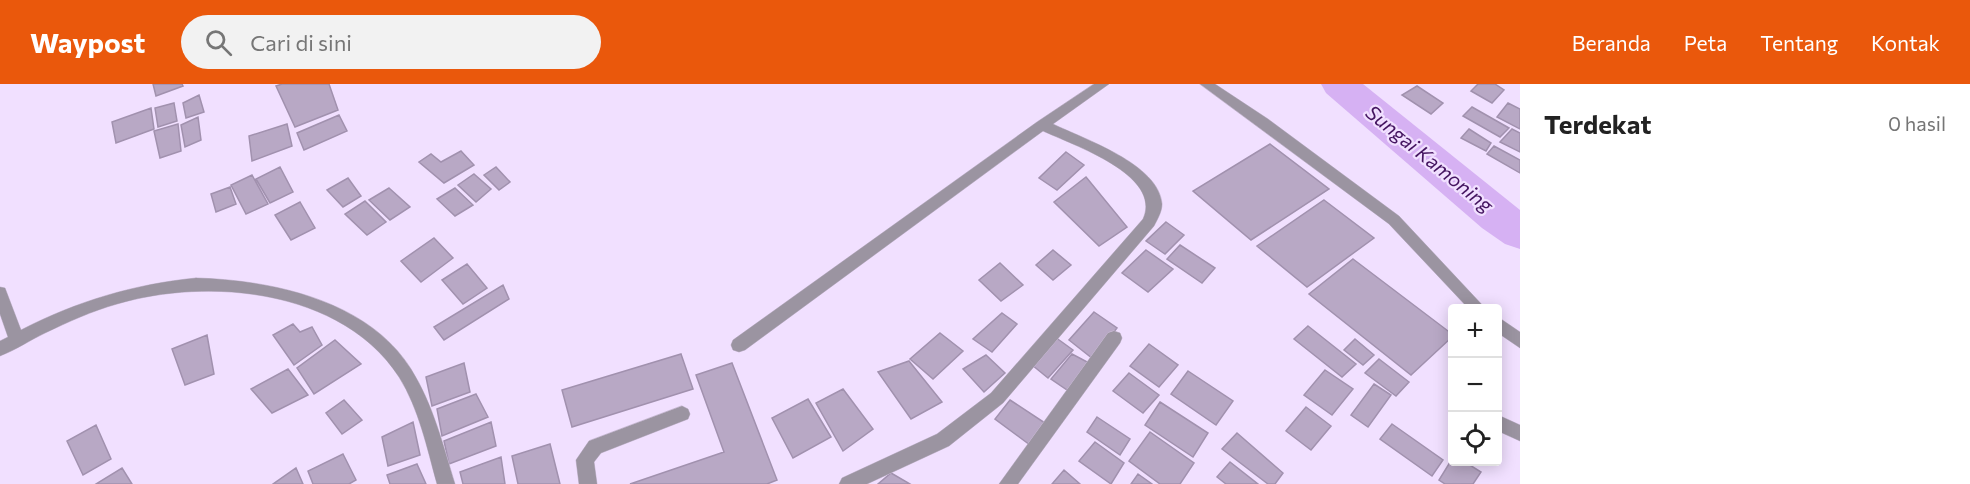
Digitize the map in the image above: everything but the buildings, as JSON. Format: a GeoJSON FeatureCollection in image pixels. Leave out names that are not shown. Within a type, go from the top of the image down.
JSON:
{"type":"FeatureCollection","features":[{"type":"Feature","properties":{"kind":"street"},"geometry":{"type":"LineString","coordinates":[[739,345],[1042,125],[1103,84]]}},
{"type":"Feature","properties":{"kind":"street"},"geometry":{"type":"LineString","coordinates":[[1206,84],[1263,122],[1394,220],[1474,304]]}},
{"type":"Feature","properties":{"kind":"street"},"geometry":{"type":"LineString","coordinates":[[848,484],[943,440],[989,405],[1149,222],[1156,204],[1152,190],[1136,173],[1103,154],[1042,125]]}},
{"type":"Feature","properties":{"kind":"street"},"geometry":{"type":"LineString","coordinates":[[0,349],[86,307],[152,287],[223,283],[266,288],[339,315],[366,333],[394,358],[422,404],[446,484]]}},
{"type":"Feature","properties":{"kind":"street"},"geometry":{"type":"LineString","coordinates":[[0,293],[17,339]]}},
{"type":"Feature","properties":{"kind":"street"},"geometry":{"type":"LineString","coordinates":[[1502,328],[1520,341]]}},
{"type":"Feature","properties":{"kind":"street"},"geometry":{"type":"LineString","coordinates":[[1008,484],[1114,338]]}},
{"type":"Feature","properties":{"kind":"street"},"geometry":{"type":"LineString","coordinates":[[588,484],[585,460],[596,447],[682,414]]}},
{"type":"Feature","properties":{"kind":"street"},"geometry":{"type":"LineString","coordinates":[[1502,425],[1520,432]]}},
{"type":"Feature","properties":{"kind":"waterway","name":"Sungai Kamoning"},"geometry":{"type":"LineString","coordinates":[[1339,84],[1497,216],[1520,232]]}}]}
